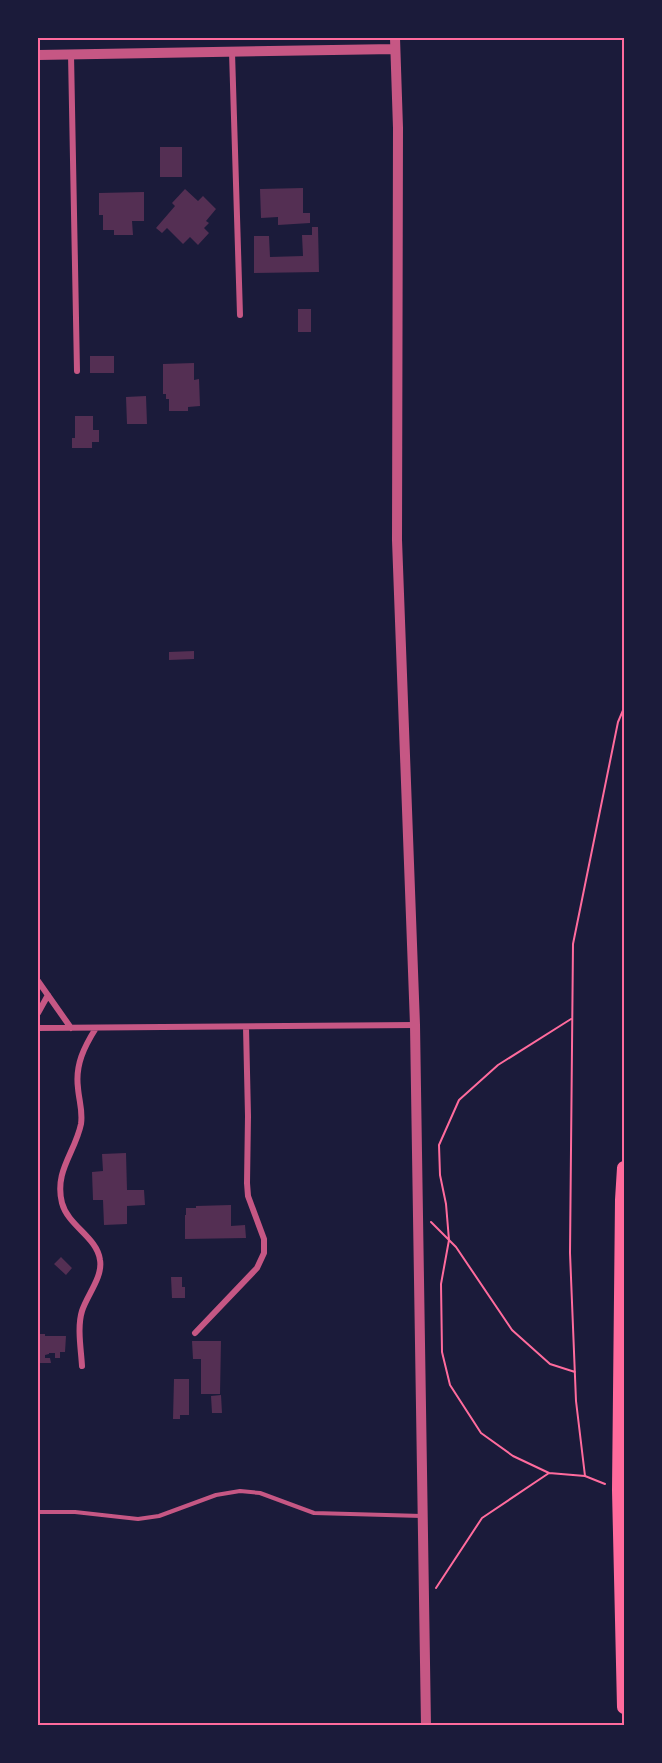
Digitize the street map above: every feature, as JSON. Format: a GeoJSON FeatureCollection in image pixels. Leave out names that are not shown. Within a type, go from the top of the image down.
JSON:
{"type":"FeatureCollection","features":[{"type":"Feature","properties":{"kind":"highway"},"geometry":{"type":"LineString","coordinates":[[624,1168],[621,1200],[619,1490],[624,1707]]}},
{"type":"Feature","properties":{"kind":"street"},"geometry":{"type":"LineString","coordinates":[[395,38],[398,128],[398,540],[415,1025],[426,1725]]}},
{"type":"Feature","properties":{"kind":"street"},"geometry":{"type":"LineString","coordinates":[[38,55],[395,49]]}},
{"type":"Feature","properties":{"kind":"street"},"geometry":{"type":"LineString","coordinates":[[232,52],[240,315]]}},
{"type":"Feature","properties":{"kind":"street"},"geometry":{"type":"LineString","coordinates":[[71,54],[77,371]]}},
{"type":"Feature","properties":{"kind":"street"},"geometry":{"type":"LineString","coordinates":[[38,981],[71,1028]]}},
{"type":"Feature","properties":{"kind":"street"},"geometry":{"type":"LineString","coordinates":[[38,1013],[48,995]]}},
{"type":"Feature","properties":{"kind":"street"},"geometry":{"type":"LineString","coordinates":[[38,1028],[415,1025]]}},
{"type":"Feature","properties":{"kind":"street"},"geometry":{"type":"LineString","coordinates":[[195,1333],[257,1268],[264,1253],[264,1239],[248,1196],[246,1027]]}},
{"type":"Feature","properties":{"kind":"street"},"geometry":{"type":"LineString","coordinates":[[82,1366],[81,1313],[100,1269],[100,1258],[95,1247],[71,1220],[62,1204],[61,1176],[80,1126],[82,1107],[77,1070],[83,1049],[96,1028]]}},
{"type":"Feature","properties":{"kind":"lane"},"geometry":{"type":"LineString","coordinates":[[38,1512],[75,1512],[138,1518],[159,1516],[216,1495],[240,1491],[260,1493],[314,1513],[423,1516]]}},
{"type":"Feature","properties":{"kind":"path"},"geometry":{"type":"LineString","coordinates":[[585,1476],[576,1401],[570,1253],[573,944],[618,722],[624,708]]}},
{"type":"Feature","properties":{"kind":"path"},"geometry":{"type":"LineString","coordinates":[[572,1018],[498,1065],[459,1100],[439,1145],[440,1174],[446,1204],[449,1240],[441,1284],[442,1352],[450,1385],[481,1433],[513,1456],[549,1473],[585,1476],[619,1490]]}},
{"type":"Feature","properties":{"kind":"path"},"geometry":{"type":"LineString","coordinates":[[418,1209],[456,1247],[512,1330],[550,1364],[575,1372]]}},
{"type":"Feature","properties":{"kind":"path"},"geometry":{"type":"LineString","coordinates":[[424,1605],[482,1518],[549,1473]]}},
{"type":"Feature","properties":{"kind":"building"},"geometry":{"type":"Polygon","coordinates":[[[160,147],[182,147],[182,177],[160,177],[160,147]]]}},
{"type":"Feature","properties":{"kind":"building"},"geometry":{"type":"Polygon","coordinates":[[[303,188],[303,213],[310,213],[310,223],[278,225],[278,217],[261,218],[260,189],[303,188]]]}},
{"type":"Feature","properties":{"kind":"building"},"geometry":{"type":"Polygon","coordinates":[[[185,189],[198,201],[203,196],[216,209],[206,221],[209,223],[204,228],[209,233],[198,245],[190,237],[183,244],[167,228],[162,233],[156,228],[175,206],[172,203],[185,189]]]}},
{"type":"Feature","properties":{"kind":"building"},"geometry":{"type":"Polygon","coordinates":[[[144,192],[144,221],[132,221],[133,235],[114,235],[114,230],[103,230],[103,215],[99,215],[99,193],[144,192]]]}},
{"type":"Feature","properties":{"kind":"building"},"geometry":{"type":"Polygon","coordinates":[[[312,227],[318,227],[319,272],[254,273],[254,236],[269,236],[270,257],[303,256],[302,235],[312,235],[312,227]]]}},
{"type":"Feature","properties":{"kind":"building"},"geometry":{"type":"Polygon","coordinates":[[[298,309],[311,309],[311,332],[298,332],[298,309]]]}},
{"type":"Feature","properties":{"kind":"building"},"geometry":{"type":"Polygon","coordinates":[[[90,356],[114,356],[114,373],[90,373],[90,356]]]}},
{"type":"Feature","properties":{"kind":"building"},"geometry":{"type":"Polygon","coordinates":[[[194,363],[194,380],[199,379],[200,406],[188,407],[188,411],[169,411],[169,399],[166,399],[166,394],[163,394],[163,364],[194,363]]]}},
{"type":"Feature","properties":{"kind":"building"},"geometry":{"type":"Polygon","coordinates":[[[146,396],[147,424],[127,424],[126,397],[146,396]]]}},
{"type":"Feature","properties":{"kind":"building"},"geometry":{"type":"Polygon","coordinates":[[[75,416],[93,416],[93,430],[99,430],[99,442],[92,442],[92,448],[72,448],[72,438],[75,438],[75,416]]]}},
{"type":"Feature","properties":{"kind":"building"},"geometry":{"type":"Polygon","coordinates":[[[194,651],[194,659],[169,660],[169,652],[194,651]]]}},
{"type":"Feature","properties":{"kind":"building"},"geometry":{"type":"Polygon","coordinates":[[[126,1153],[127,1190],[144,1190],[145,1205],[127,1206],[127,1224],[104,1225],[103,1200],[93,1200],[92,1172],[103,1171],[102,1154],[126,1153]]]}},
{"type":"Feature","properties":{"kind":"building"},"geometry":{"type":"Polygon","coordinates":[[[231,1205],[231,1226],[245,1225],[246,1238],[185,1239],[186,1208],[231,1205]]]}},
{"type":"Feature","properties":{"kind":"building"},"geometry":{"type":"Polygon","coordinates":[[[61,1257],[72,1268],[66,1275],[54,1264],[61,1257]]]}},
{"type":"Feature","properties":{"kind":"building"},"geometry":{"type":"Polygon","coordinates":[[[171,1277],[182,1277],[185,1298],[172,1298],[171,1277]]]}},
{"type":"Feature","properties":{"kind":"building"},"geometry":{"type":"Polygon","coordinates":[[[38,1334],[66,1336],[65,1352],[60,1352],[60,1358],[55,1358],[55,1353],[49,1353],[45,1355],[45,1358],[50,1358],[51,1363],[38,1363],[38,1334]]]}},
{"type":"Feature","properties":{"kind":"building"},"geometry":{"type":"Polygon","coordinates":[[[192,1341],[221,1341],[220,1394],[201,1394],[201,1359],[193,1359],[192,1341]]]}},
{"type":"Feature","properties":{"kind":"building"},"geometry":{"type":"Polygon","coordinates":[[[174,1379],[189,1379],[189,1415],[180,1415],[180,1419],[173,1419],[174,1379]]]}},
{"type":"Feature","properties":{"kind":"building"},"geometry":{"type":"Polygon","coordinates":[[[221,1395],[222,1413],[212,1413],[211,1396],[221,1395]]]}}]}
